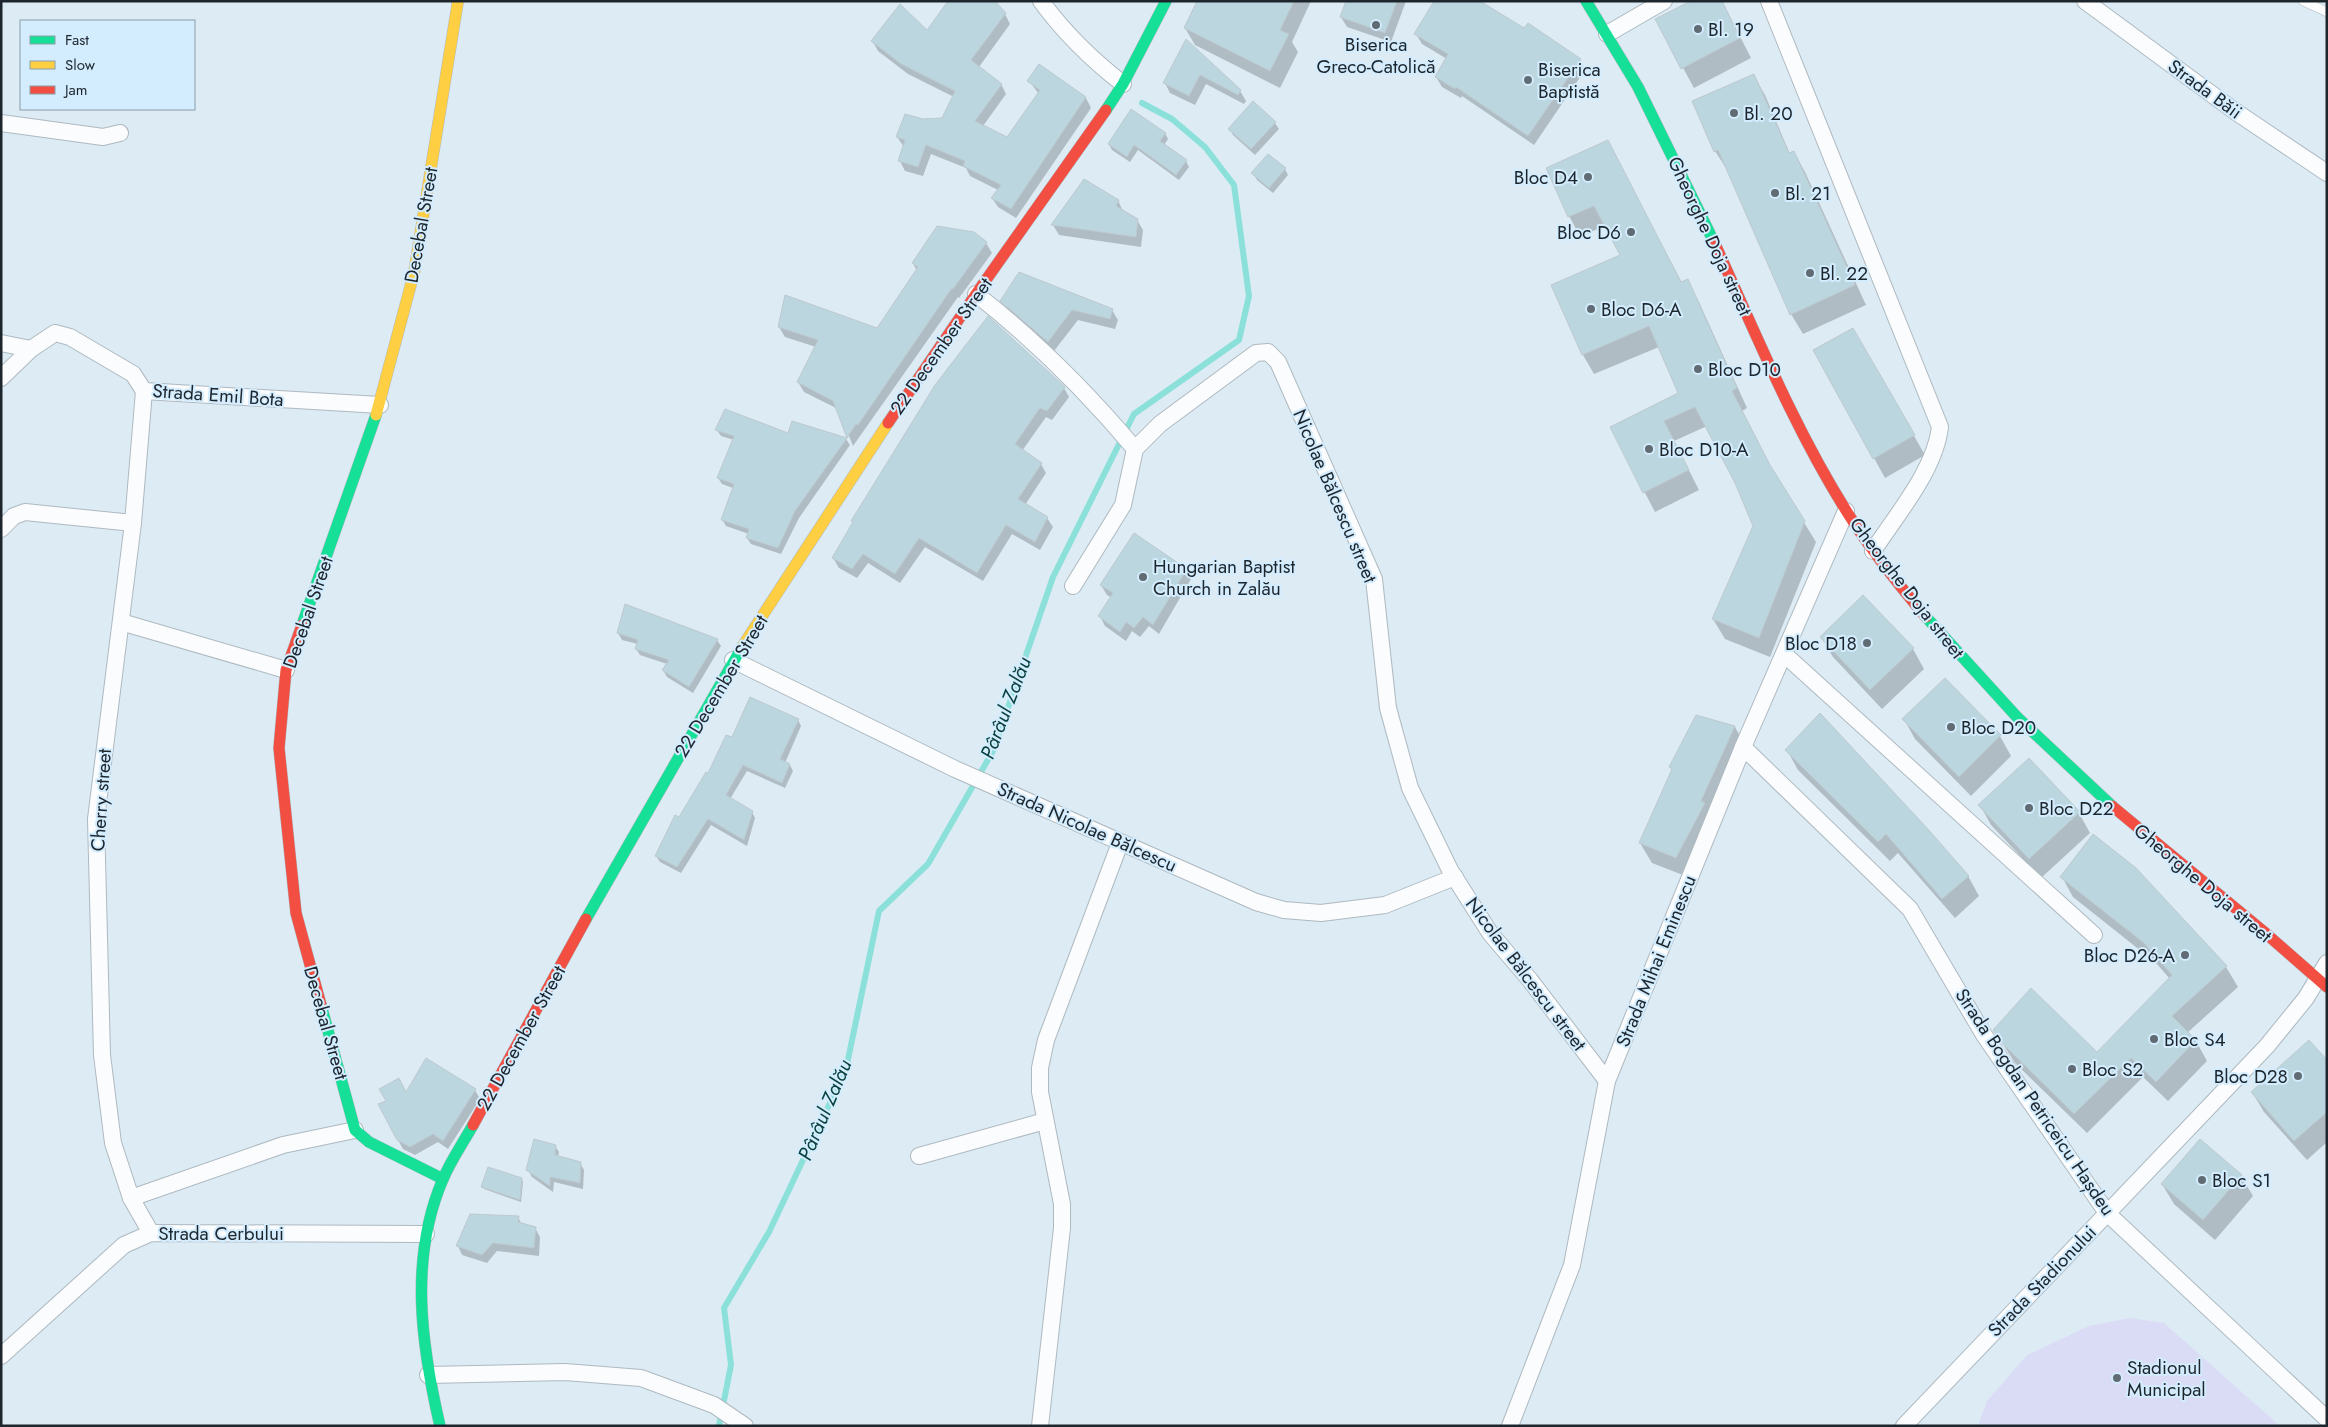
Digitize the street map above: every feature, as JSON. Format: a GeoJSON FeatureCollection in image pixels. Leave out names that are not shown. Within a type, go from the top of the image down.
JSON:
{"type":"FeatureCollection","features":[{"type":"Feature","properties":{"kind":"main road","name":"Decebal Street"},"geometry":{"type":"LineString","coordinates":[[355,1130],[296,913],[279,748],[286,670],[380,405],[414,273],[458,1]]}},
{"type":"Feature","properties":{"kind":"main road","name":"22 December Street"},"geometry":{"type":"LineString","coordinates":[[440,1426],[428,1376],[422,1319],[421,1276],[426,1234],[443,1179],[567,953],[733,660],[845,487],[976,294],[1106,110],[1123,84],[1166,1]]}},
{"type":"Feature","properties":{"kind":"main road","name":"Gheorghe Doja street"},"geometry":{"type":"LineString","coordinates":[[1586,1],[1607,34],[1663,136],[1795,417],[1846,511],[1873,550],[1928,619],[2023,724],[2096,793],[2323,983]]}},
{"type":"Feature","properties":{"kind":"main road"},"geometry":{"type":"LineString","coordinates":[[355,1130],[369,1142],[443,1179]]}},
{"type":"Feature","properties":{"kind":"street"},"geometry":{"type":"LineString","coordinates":[[1041,1],[1090,58],[1123,84]]}},
{"type":"Feature","properties":{"kind":"street"},"geometry":{"type":"LineString","coordinates":[[1607,34],[1664,1]]}},
{"type":"Feature","properties":{"kind":"street"},"geometry":{"type":"LineString","coordinates":[[1769,1],[1940,427],[1938,444],[1926,469],[1873,550]]}},
{"type":"Feature","properties":{"kind":"street","name":"Strada Băii"},"geometry":{"type":"LineString","coordinates":[[2085,1],[2236,112],[2327,173]]}},
{"type":"Feature","properties":{"kind":"street"},"geometry":{"type":"LineString","coordinates":[[1,123],[103,137],[120,133]]}},
{"type":"Feature","properties":{"kind":"street"},"geometry":{"type":"LineString","coordinates":[[976,294],[1035,343],[1105,414],[1135,449],[1123,505],[1073,586]]}},
{"type":"Feature","properties":{"kind":"street","name":"Strada Emil Bota"},"geometry":{"type":"LineString","coordinates":[[1,378],[31,349],[56,333],[70,337],[133,374],[144,391],[380,405]]}},
{"type":"Feature","properties":{"kind":"street"},"geometry":{"type":"LineString","coordinates":[[1,343],[31,349]]}},
{"type":"Feature","properties":{"kind":"street","name":"Nicolae Bălcescu street"},"geometry":{"type":"LineString","coordinates":[[1135,449],[1160,424],[1256,353],[1268,352],[1278,362],[1374,579],[1388,708],[1410,788],[1455,877],[1490,933],[1530,980],[1607,1081]]}},
{"type":"Feature","properties":{"kind":"street","name":"Cherry street"},"geometry":{"type":"LineString","coordinates":[[144,391],[133,523],[96,819],[102,1055],[113,1143],[131,1198],[151,1233]]}},
{"type":"Feature","properties":{"kind":"street","name":"Strada Mihai Eminescu"},"geometry":{"type":"LineString","coordinates":[[1510,1426],[1572,1265],[1607,1081],[1742,747],[1846,511]]}},
{"type":"Feature","properties":{"kind":"street"},"geometry":{"type":"LineString","coordinates":[[1,528],[14,516],[25,512],[133,523]]}},
{"type":"Feature","properties":{"kind":"street"},"geometry":{"type":"LineString","coordinates":[[121,622],[286,670]]}},
{"type":"Feature","properties":{"kind":"street"},"geometry":{"type":"LineString","coordinates":[[1784,654],[2094,935]]}},
{"type":"Feature","properties":{"kind":"street","name":"Strada Nicolae Bălcescu"},"geometry":{"type":"LineString","coordinates":[[733,660],[955,769],[1256,902],[1284,910],[1321,913],[1385,905],[1455,877]]}},
{"type":"Feature","properties":{"kind":"street","name":"Strada Bogdan Petriceicu Hașdeu"},"geometry":{"type":"LineString","coordinates":[[1742,747],[1910,909],[1984,1035],[2107,1212],[2327,1419]]}},
{"type":"Feature","properties":{"kind":"street"},"geometry":{"type":"LineString","coordinates":[[1040,1426],[1062,1228],[1062,1204],[1040,1092],[1040,1068],[1046,1040],[1120,843]]}},
{"type":"Feature","properties":{"kind":"street","name":"Strada Stadionului"},"geometry":{"type":"LineString","coordinates":[[1904,1426],[2267,1046],[2323,983],[2327,963]]}},
{"type":"Feature","properties":{"kind":"street"},"geometry":{"type":"LineString","coordinates":[[919,1156],[1046,1121]]}},
{"type":"Feature","properties":{"kind":"street"},"geometry":{"type":"LineString","coordinates":[[131,1198],[283,1145],[355,1130]]}},
{"type":"Feature","properties":{"kind":"street","name":"Strada Cerbului"},"geometry":{"type":"LineString","coordinates":[[1,1356],[124,1245],[151,1233],[426,1234]]}},
{"type":"Feature","properties":{"kind":"street"},"geometry":{"type":"LineString","coordinates":[[428,1376],[566,1372],[641,1378],[714,1405],[746,1426]]}},
{"type":"Feature","properties":{"kind":"lane"},"geometry":{"type":"LineString","coordinates":[[2302,1],[2327,12]]}},
{"type":"Feature","properties":{"kind":"shaded area","name":"Stadionul Municipal"},"geometry":{"type":"Polygon","coordinates":[[[2130,1318],[2164,1323],[2280,1426],[1978,1426],[1987,1401],[2027,1355],[2089,1326],[2130,1318]]]}},
{"type":"Feature","properties":{"kind":"building"},"geometry":{"type":"Polygon","coordinates":[[[948,1],[995,1],[1006,13],[971,60],[1002,84],[975,121],[1007,137],[1040,90],[1027,81],[1039,64],[1086,97],[1011,209],[991,198],[1001,185],[963,166],[965,161],[926,145],[918,167],[898,161],[905,140],[896,137],[905,114],[923,119],[942,118],[955,91],[901,64],[871,41],[900,4],[927,30],[948,1]]]}},
{"type":"Feature","properties":{"kind":"building"},"geometry":{"type":"Polygon","coordinates":[[[1197,1],[1294,1],[1280,30],[1289,34],[1270,71],[1184,28],[1197,1]]]}},
{"type":"Feature","properties":{"kind":"building","name":"Biserica Greco-Catolică"},"geometry":{"type":"Polygon","coordinates":[[[1346,1],[1397,1],[1385,33],[1340,17],[1346,1]]]}},
{"type":"Feature","properties":{"kind":"building"},"geometry":{"type":"Polygon","coordinates":[[[1434,1],[1480,1],[1524,28],[1528,23],[1581,59],[1528,136],[1456,87],[1455,89],[1435,77],[1448,54],[1414,34],[1434,1]]]}},
{"type":"Feature","properties":{"kind":"building","name":"Bl. 19"},"geometry":{"type":"Polygon","coordinates":[[[1691,1],[1722,1],[1740,38],[1681,69],[1655,19],[1691,1]]]}},
{"type":"Feature","properties":{"kind":"building"},"geometry":{"type":"Polygon","coordinates":[[[1186,39],[1241,90],[1238,95],[1200,75],[1189,96],[1163,83],[1186,39]]]}},
{"type":"Feature","properties":{"kind":"building"},"geometry":{"type":"Polygon","coordinates":[[[1754,74],[1789,153],[1794,151],[1855,285],[1790,315],[1718,150],[1714,152],[1692,101],[1754,74]]]}},
{"type":"Feature","properties":{"kind":"building"},"geometry":{"type":"Polygon","coordinates":[[[1253,101],[1276,122],[1251,149],[1228,129],[1253,101]]]}},
{"type":"Feature","properties":{"kind":"building"},"geometry":{"type":"Polygon","coordinates":[[[1131,109],[1166,133],[1160,141],[1187,160],[1176,175],[1134,145],[1127,157],[1108,144],[1131,109]]]}},
{"type":"Feature","properties":{"kind":"building"},"geometry":{"type":"Polygon","coordinates":[[[1608,140],[1681,282],[1688,279],[1737,388],[1732,391],[1770,465],[1805,521],[1759,638],[1712,619],[1753,526],[1735,483],[1695,407],[1664,421],[1689,470],[1643,493],[1610,427],[1678,393],[1649,326],[1582,355],[1551,285],[1620,255],[1594,206],[1568,217],[1546,168],[1608,140]]]}},
{"type":"Feature","properties":{"kind":"building"},"geometry":{"type":"Polygon","coordinates":[[[1268,154],[1286,168],[1269,188],[1251,173],[1268,154]]]}},
{"type":"Feature","properties":{"kind":"building"},"geometry":{"type":"Polygon","coordinates":[[[1084,179],[1119,200],[1116,206],[1138,219],[1136,237],[1051,225],[1084,179]]]}},
{"type":"Feature","properties":{"kind":"building"},"geometry":{"type":"Polygon","coordinates":[[[937,226],[974,232],[987,242],[952,288],[858,425],[856,424],[847,438],[833,401],[797,382],[818,340],[778,327],[785,295],[877,328],[918,267],[912,263],[937,226]]]}},
{"type":"Feature","properties":{"kind":"building"},"geometry":{"type":"Polygon","coordinates":[[[1019,272],[1113,309],[1110,319],[1072,310],[1048,342],[1000,301],[1019,272]]]}},
{"type":"Feature","properties":{"kind":"building"},"geometry":{"type":"Polygon","coordinates":[[[988,316],[1065,387],[1047,411],[1040,408],[1015,444],[1042,463],[1018,499],[1048,517],[1035,542],[1006,525],[977,573],[919,538],[895,574],[863,554],[852,569],[832,558],[853,522],[851,521],[935,385],[988,316]]]}},
{"type":"Feature","properties":{"kind":"building"},"geometry":{"type":"Polygon","coordinates":[[[1853,328],[1915,435],[1873,459],[1813,350],[1853,328]]]}},
{"type":"Feature","properties":{"kind":"building"},"geometry":{"type":"Polygon","coordinates":[[[725,409],[788,433],[792,421],[847,438],[795,511],[778,548],[746,538],[749,529],[721,520],[734,484],[717,478],[734,436],[715,430],[725,409]]]}},
{"type":"Feature","properties":{"kind":"building","name":"Hungarian Baptist Church in Zalău"},"geometry":{"type":"Polygon","coordinates":[[[1134,533],[1187,569],[1153,625],[1143,617],[1134,628],[1126,622],[1120,632],[1098,616],[1113,593],[1100,585],[1134,533]]]}},
{"type":"Feature","properties":{"kind":"building","name":"Bloc D18"},"geometry":{"type":"Polygon","coordinates":[[[1863,595],[1914,648],[1870,690],[1820,637],[1863,595]]]}},
{"type":"Feature","properties":{"kind":"building"},"geometry":{"type":"Polygon","coordinates":[[[625,604],[718,639],[689,687],[662,670],[669,660],[635,649],[638,640],[617,633],[625,604]]]}},
{"type":"Feature","properties":{"kind":"building","name":"Bloc D20"},"geometry":{"type":"Polygon","coordinates":[[[1945,678],[2001,735],[1959,777],[1902,719],[1945,678]]]}},
{"type":"Feature","properties":{"kind":"building"},"geometry":{"type":"Polygon","coordinates":[[[750,697],[799,719],[780,759],[790,764],[782,783],[743,765],[726,795],[753,811],[744,840],[708,819],[677,867],[655,856],[675,815],[679,817],[706,772],[708,773],[726,735],[732,737],[750,697]]]}},
{"type":"Feature","properties":{"kind":"building"},"geometry":{"type":"Polygon","coordinates":[[[1820,713],[1969,876],[1942,899],[1886,834],[1878,842],[1785,750],[1820,713]]]}},
{"type":"Feature","properties":{"kind":"building"},"geometry":{"type":"Polygon","coordinates":[[[1696,715],[1735,726],[1701,801],[1705,803],[1676,858],[1639,843],[1672,769],[1669,767],[1696,715]]]}},
{"type":"Feature","properties":{"kind":"building","name":"Bloc D22"},"geometry":{"type":"Polygon","coordinates":[[[2029,758],[2080,812],[2029,859],[1978,805],[2029,758]]]}},
{"type":"Feature","properties":{"kind":"building"},"geometry":{"type":"Polygon","coordinates":[[[2093,834],[2136,868],[2227,966],[2172,1016],[2196,1040],[2156,1082],[2131,1058],[2074,1114],[2002,1043],[1993,1030],[2031,988],[2097,1052],[2172,975],[2144,943],[2060,877],[2093,834]]]}},
{"type":"Feature","properties":{"kind":"building","name":"Bloc D28"},"geometry":{"type":"Polygon","coordinates":[[[2309,1040],[2327,1060],[2327,1112],[2294,1141],[2251,1092],[2309,1040]]]}},
{"type":"Feature","properties":{"kind":"building"},"geometry":{"type":"Polygon","coordinates":[[[426,1058],[476,1089],[443,1141],[433,1134],[410,1147],[397,1140],[378,1104],[386,1101],[379,1089],[399,1078],[406,1092],[426,1058]]]}},
{"type":"Feature","properties":{"kind":"building"},"geometry":{"type":"Polygon","coordinates":[[[534,1139],[556,1145],[555,1155],[581,1162],[580,1183],[550,1177],[550,1186],[526,1170],[534,1139]]]}},
{"type":"Feature","properties":{"kind":"building","name":"Bloc S1"},"geometry":{"type":"Polygon","coordinates":[[[2200,1139],[2242,1175],[2203,1220],[2161,1184],[2200,1139]]]}},
{"type":"Feature","properties":{"kind":"building"},"geometry":{"type":"Polygon","coordinates":[[[488,1167],[522,1178],[520,1200],[481,1187],[488,1167]]]}},
{"type":"Feature","properties":{"kind":"building"},"geometry":{"type":"Polygon","coordinates":[[[470,1214],[519,1216],[518,1222],[536,1227],[534,1248],[493,1243],[482,1255],[456,1246],[470,1214]]]}},
{"type":"Feature","properties":{"kind":"waterway","name":"Pârâul Zalău"},"geometry":{"type":"LineString","coordinates":[[719,1426],[731,1365],[724,1308],[769,1232],[846,1069],[879,911],[928,864],[993,751],[1053,577],[1134,414],[1239,340],[1249,296],[1234,185],[1205,147],[1172,119],[1142,103]]}},
{"type":"Feature","properties":{"kind":"traffic: fast"},"geometry":{"type":"LineString","coordinates":[[1106,110],[1123,84],[1166,1]]}},
{"type":"Feature","properties":{"kind":"traffic: fast"},"geometry":{"type":"LineString","coordinates":[[1586,1],[1638,87],[1715,244]]}},
{"type":"Feature","properties":{"kind":"traffic: fast"},"geometry":{"type":"LineString","coordinates":[[302,625],[376,415]]}},
{"type":"Feature","properties":{"kind":"traffic: fast"},"geometry":{"type":"LineString","coordinates":[[1926,617],[2017,717],[2112,806]]}},
{"type":"Feature","properties":{"kind":"traffic: fast"},"geometry":{"type":"LineString","coordinates":[[586,919],[742,647]]}},
{"type":"Feature","properties":{"kind":"traffic: fast"},"geometry":{"type":"LineString","coordinates":[[321,1005],[355,1130],[369,1142],[443,1179]]}},
{"type":"Feature","properties":{"kind":"traffic: fast"},"geometry":{"type":"LineString","coordinates":[[440,1426],[433,1395],[424,1333],[422,1270],[432,1209],[446,1172],[473,1125]]}},
{"type":"Feature","properties":{"kind":"traffic: slow"},"geometry":{"type":"LineString","coordinates":[[376,415],[414,273],[458,1]]}},
{"type":"Feature","properties":{"kind":"traffic: slow"},"geometry":{"type":"LineString","coordinates":[[742,647],[888,423]]}},
{"type":"Feature","properties":{"kind":"traffic: jam"},"geometry":{"type":"LineString","coordinates":[[888,423],[976,294],[1106,110]]}},
{"type":"Feature","properties":{"kind":"traffic: jam"},"geometry":{"type":"LineString","coordinates":[[1715,244],[1776,380],[1828,480],[1875,553],[1926,617]]}},
{"type":"Feature","properties":{"kind":"traffic: jam"},"geometry":{"type":"LineString","coordinates":[[302,625],[286,670],[279,748],[296,913],[321,1005]]}},
{"type":"Feature","properties":{"kind":"traffic: jam"},"geometry":{"type":"LineString","coordinates":[[2112,806],[2263,931],[2327,987]]}},
{"type":"Feature","properties":{"kind":"traffic: jam"},"geometry":{"type":"LineString","coordinates":[[473,1125],[586,919]]}},
{"type":"Feature","properties":{"kind":"place","name":"Biserica Greco-Catolică"},"geometry":{"type":"Point","coordinates":[1376,25]}},
{"type":"Feature","properties":{"kind":"place","name":"Bl. 19"},"geometry":{"type":"Point","coordinates":[1698,29]}},
{"type":"Feature","properties":{"kind":"place","name":"Biserica Baptistă"},"geometry":{"type":"Point","coordinates":[1528,80]}},
{"type":"Feature","properties":{"kind":"place","name":"Bl. 20"},"geometry":{"type":"Point","coordinates":[1734,113]}},
{"type":"Feature","properties":{"kind":"place","name":"Bloc D4"},"geometry":{"type":"Point","coordinates":[1588,177]}},
{"type":"Feature","properties":{"kind":"place","name":"Bl. 21"},"geometry":{"type":"Point","coordinates":[1775,193]}},
{"type":"Feature","properties":{"kind":"place","name":"Bloc D6"},"geometry":{"type":"Point","coordinates":[1631,232]}},
{"type":"Feature","properties":{"kind":"place","name":"Bl. 22"},"geometry":{"type":"Point","coordinates":[1810,273]}},
{"type":"Feature","properties":{"kind":"place","name":"Bloc D6-A"},"geometry":{"type":"Point","coordinates":[1591,309]}},
{"type":"Feature","properties":{"kind":"place","name":"Bloc D10"},"geometry":{"type":"Point","coordinates":[1698,369]}},
{"type":"Feature","properties":{"kind":"place","name":"Bloc D10-A"},"geometry":{"type":"Point","coordinates":[1649,449]}},
{"type":"Feature","properties":{"kind":"place","name":"Hungarian Baptist Church in Zalău"},"geometry":{"type":"Point","coordinates":[1143,577]}},
{"type":"Feature","properties":{"kind":"place","name":"Bloc D18"},"geometry":{"type":"Point","coordinates":[1867,643]}},
{"type":"Feature","properties":{"kind":"place","name":"Bloc D20"},"geometry":{"type":"Point","coordinates":[1951,727]}},
{"type":"Feature","properties":{"kind":"place","name":"Bloc D22"},"geometry":{"type":"Point","coordinates":[2029,808]}},
{"type":"Feature","properties":{"kind":"place","name":"Bloc D26-A"},"geometry":{"type":"Point","coordinates":[2185,955]}},
{"type":"Feature","properties":{"kind":"place","name":"Bloc S4"},"geometry":{"type":"Point","coordinates":[2154,1039]}},
{"type":"Feature","properties":{"kind":"place","name":"Bloc S2"},"geometry":{"type":"Point","coordinates":[2072,1069]}},
{"type":"Feature","properties":{"kind":"place","name":"Bloc D28"},"geometry":{"type":"Point","coordinates":[2298,1076]}},
{"type":"Feature","properties":{"kind":"place","name":"Bloc S1"},"geometry":{"type":"Point","coordinates":[2202,1180]}},
{"type":"Feature","properties":{"kind":"place","name":"Stadionul Municipal"},"geometry":{"type":"Point","coordinates":[2117,1378]}}]}
